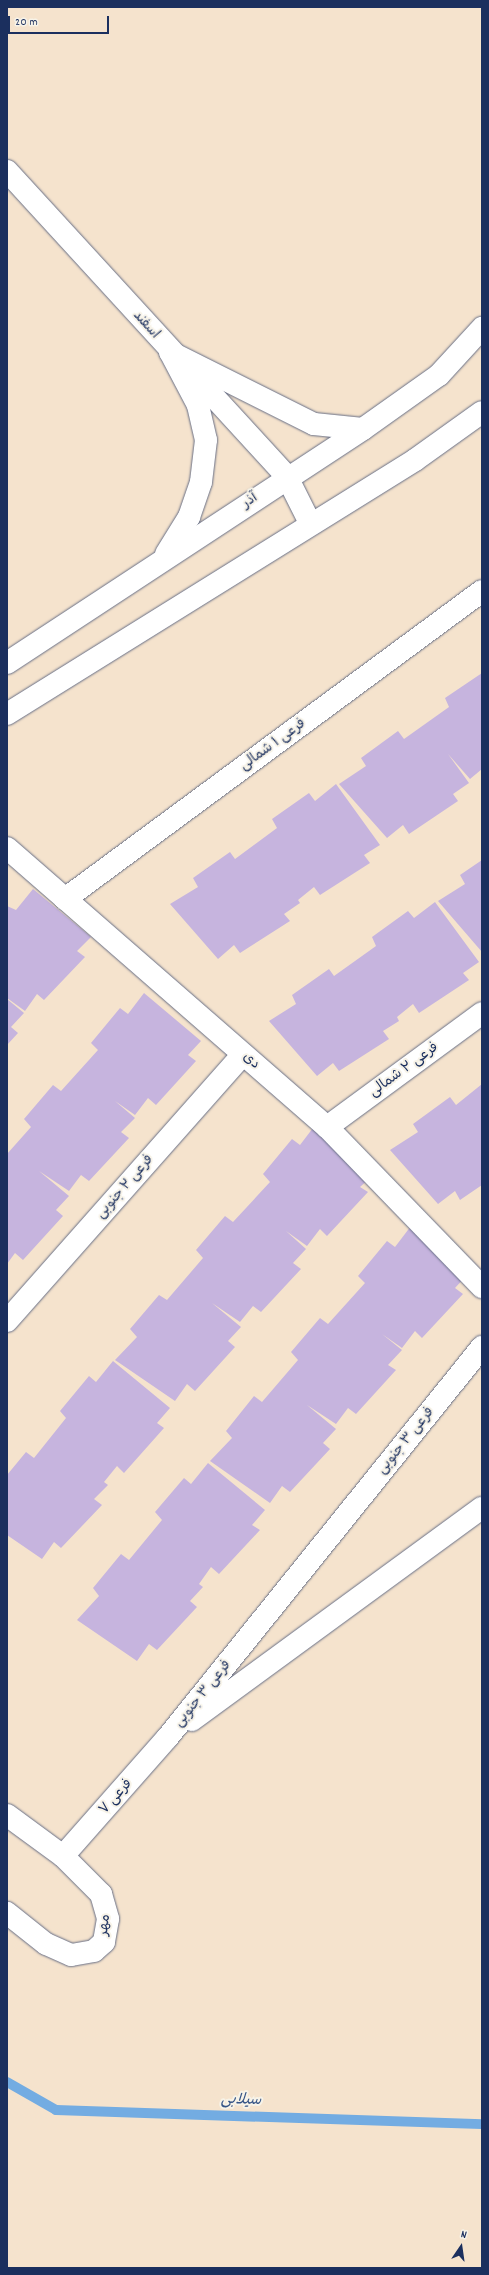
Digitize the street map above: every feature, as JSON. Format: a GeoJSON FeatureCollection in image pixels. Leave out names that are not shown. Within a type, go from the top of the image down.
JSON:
{"type":"FeatureCollection","features":[{"type":"Feature","properties":{"kind":"street","name":"اسفند"},"geometry":{"type":"LineString","coordinates":[[8,174],[170,352],[287,477],[310,523]]}},
{"type":"Feature","properties":{"kind":"street","name":"آذر"},"geometry":{"type":"LineString","coordinates":[[7,663],[287,477],[363,429],[439,375],[482,328]]}},
{"type":"Feature","properties":{"kind":"street"},"geometry":{"type":"LineString","coordinates":[[170,352],[314,424],[363,429]]}},
{"type":"Feature","properties":{"kind":"street"},"geometry":{"type":"LineString","coordinates":[[163,560],[188,517],[201,482],[206,440],[198,405],[170,352]]}},
{"type":"Feature","properties":{"kind":"street"},"geometry":{"type":"LineString","coordinates":[[7,714],[310,523],[415,460],[482,412]]}},
{"type":"Feature","properties":{"kind":"street","name":"فرعی ۱ شمالی"},"geometry":{"type":"LineString","coordinates":[[65,899],[482,591]]}},
{"type":"Feature","properties":{"kind":"street","name":"دی"},"geometry":{"type":"LineString","coordinates":[[7,848],[327,1127],[482,1287]]}},
{"type":"Feature","properties":{"kind":"street","name":"فرعی ۲ شمالی"},"geometry":{"type":"LineString","coordinates":[[327,1127],[482,1013]]}},
{"type":"Feature","properties":{"kind":"street","name":"فرعی ۲ جنوبی"},"geometry":{"type":"LineString","coordinates":[[7,1321],[243,1054]]}},
{"type":"Feature","properties":{"kind":"street","name":"فرعی ۳ جنوبی"},"geometry":{"type":"LineString","coordinates":[[168,1737],[482,1347]]}},
{"type":"Feature","properties":{"kind":"street","name":"فرعی ۳ جنوبی"},"geometry":{"type":"LineString","coordinates":[[168,1737],[482,1508]]}},
{"type":"Feature","properties":{"kind":"street","name":"فرعی ۷"},"geometry":{"type":"LineString","coordinates":[[63,1856],[168,1737]]}},
{"type":"Feature","properties":{"kind":"street","name":"مهر"},"geometry":{"type":"LineString","coordinates":[[7,1815],[63,1856],[101,1894],[108,1919],[104,1942],[94,1951],[71,1955],[46,1944],[7,1913]]}},
{"type":"Feature","properties":{"kind":"building"},"geometry":{"type":"Polygon","coordinates":[[[482,673],[482,769],[470,779],[448,754],[469,783],[453,794],[458,801],[409,834],[403,825],[387,838],[339,784],[366,766],[361,758],[398,731],[404,739],[449,707],[445,698],[482,673]]]}},
{"type":"Feature","properties":{"kind":"building"},"geometry":{"type":"Polygon","coordinates":[[[336,784],[380,845],[364,855],[370,863],[320,895],[314,887],[298,900],[300,903],[284,914],[290,921],[240,953],[234,945],[218,959],[170,904],[198,887],[193,878],[230,852],[235,859],[277,828],[272,819],[309,793],[315,801],[336,784]]]}},
{"type":"Feature","properties":{"kind":"building"},"geometry":{"type":"Polygon","coordinates":[[[482,860],[482,952],[438,901],[465,884],[460,875],[482,860]]]}},
{"type":"Feature","properties":{"kind":"building"},"geometry":{"type":"Polygon","coordinates":[[[33,889],[91,937],[77,951],[85,957],[44,1000],[37,994],[25,1011],[7,998],[7,906],[16,910],[33,889]]]}},
{"type":"Feature","properties":{"kind":"building"},"geometry":{"type":"Polygon","coordinates":[[[435,902],[479,962],[463,973],[469,980],[419,1013],[413,1004],[397,1017],[399,1021],[383,1031],[389,1039],[339,1071],[333,1063],[317,1076],[269,1021],[296,1004],[292,995],[329,969],[334,976],[376,946],[372,937],[408,911],[414,918],[435,902]]]}},
{"type":"Feature","properties":{"kind":"building"},"geometry":{"type":"Polygon","coordinates":[[[144,993],[201,1041],[188,1055],[196,1061],[156,1105],[148,1098],[135,1115],[115,1101],[135,1118],[121,1132],[129,1138],[89,1181],[81,1175],[69,1191],[39,1171],[69,1196],[56,1210],[63,1216],[23,1260],[15,1253],[7,1264],[7,1154],[31,1127],[24,1119],[53,1085],[61,1091],[98,1050],[91,1043],[120,1008],[128,1014],[144,993]]]}},
{"type":"Feature","properties":{"kind":"building"},"geometry":{"type":"Polygon","coordinates":[[[7,999],[24,1013],[11,1027],[18,1033],[7,1045],[7,999]]]}},
{"type":"Feature","properties":{"kind":"building"},"geometry":{"type":"Polygon","coordinates":[[[482,1084],[482,1185],[460,1200],[455,1191],[438,1204],[390,1150],[418,1132],[413,1124],[450,1097],[456,1105],[482,1084]]]}},
{"type":"Feature","properties":{"kind":"building"},"geometry":{"type":"Polygon","coordinates":[[[316,1124],[371,1177],[360,1187],[368,1192],[327,1236],[320,1229],[307,1246],[286,1231],[306,1249],[293,1263],[301,1269],[261,1312],[253,1306],[240,1322],[212,1303],[241,1327],[228,1341],[235,1347],[195,1391],[187,1384],[175,1401],[115,1360],[137,1337],[130,1329],[159,1295],[167,1300],[203,1258],[196,1250],[225,1216],[233,1222],[270,1182],[263,1174],[292,1139],[300,1145],[316,1124]]]}},
{"type":"Feature","properties":{"kind":"building"},"geometry":{"type":"Polygon","coordinates":[[[411,1226],[466,1276],[455,1288],[463,1294],[422,1338],[415,1331],[402,1348],[382,1334],[402,1350],[388,1365],[396,1370],[356,1414],[348,1408],[336,1424],[307,1405],[336,1429],[323,1443],[330,1449],[290,1492],[282,1486],[270,1503],[210,1461],[232,1438],[226,1431],[254,1396],[262,1402],[298,1360],[291,1352],[320,1318],[328,1324],[365,1283],[358,1276],[387,1241],[395,1247],[411,1226]]]}},
{"type":"Feature","properties":{"kind":"building"},"geometry":{"type":"Polygon","coordinates":[[[113,1361],[170,1408],[157,1423],[164,1428],[124,1473],[117,1466],[104,1482],[108,1485],[94,1499],[102,1505],[61,1548],[54,1542],[42,1559],[7,1535],[7,1475],[26,1452],[34,1458],[66,1418],[60,1411],[89,1376],[96,1382],[113,1361]]]}},
{"type":"Feature","properties":{"kind":"building"},"geometry":{"type":"Polygon","coordinates":[[[208,1463],[265,1510],[252,1525],[260,1530],[219,1574],[211,1567],[199,1584],[203,1587],[190,1601],[197,1607],[157,1650],[149,1644],[137,1661],[77,1620],[99,1596],[93,1588],[121,1554],[129,1560],[162,1520],[155,1512],[184,1478],[191,1484],[208,1463]]]}},
{"type":"Feature","properties":{"kind":"waterway","name":"سیلابی"},"geometry":{"type":"LineString","coordinates":[[7,2082],[56,2110],[482,2124]]}}]}
